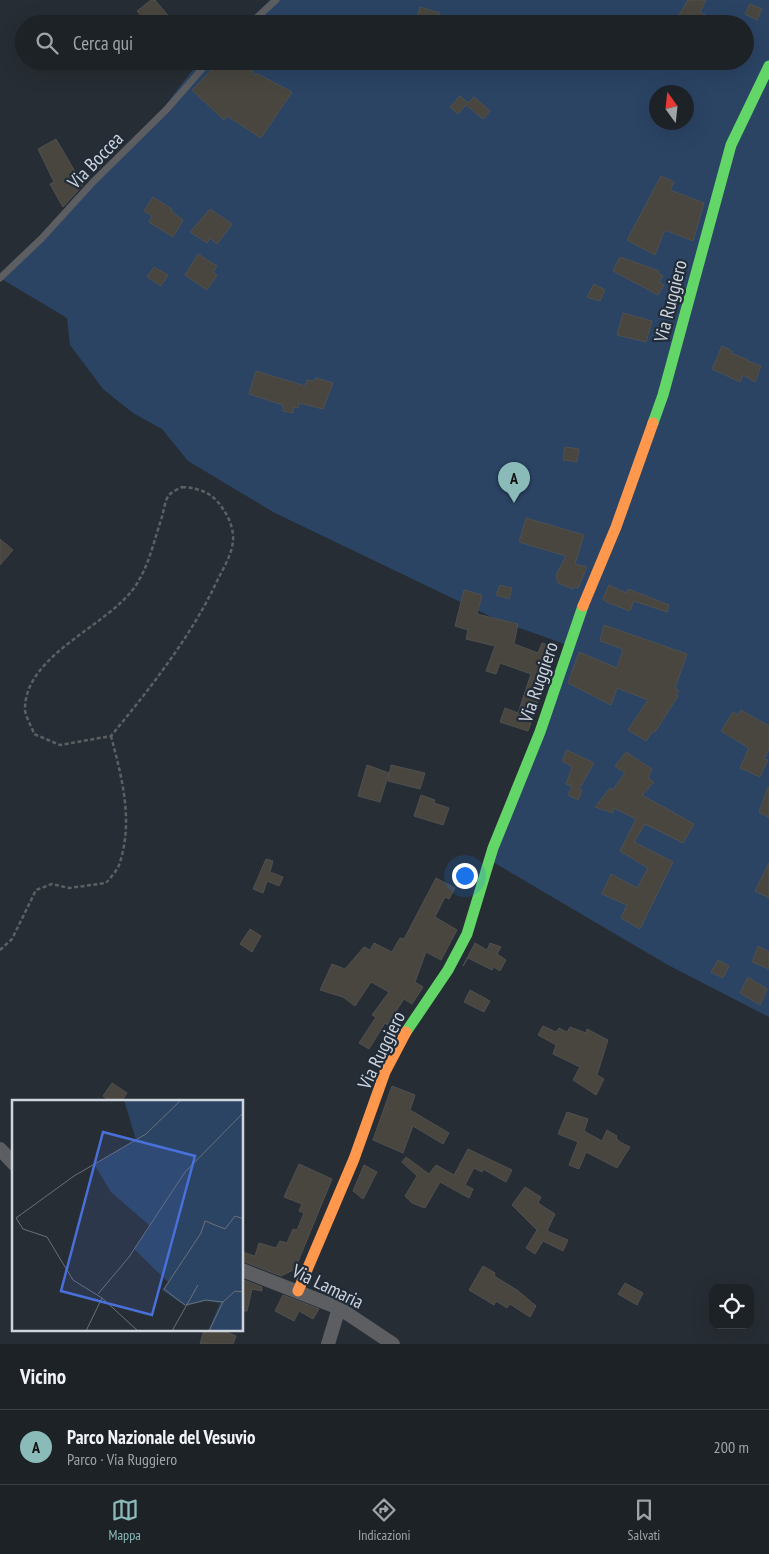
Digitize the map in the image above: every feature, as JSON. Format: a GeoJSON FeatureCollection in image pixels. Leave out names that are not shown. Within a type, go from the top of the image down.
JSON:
{"type":"FeatureCollection","features":[{"type":"Feature","properties":{"kind":"street","name":"Via Ruggiero"},"geometry":{"type":"LineString","coordinates":[[298,1292],[354,1159],[385,1072],[401,1040],[448,970],[467,934],[493,848],[540,732],[581,610],[616,526],[664,396],[731,145],[769,66]]}},
{"type":"Feature","properties":{"kind":"street"},"geometry":{"type":"LineString","coordinates":[[0,1149],[12,1162]]}},
{"type":"Feature","properties":{"kind":"street","name":"Via Lamaria"},"geometry":{"type":"LineString","coordinates":[[244,1271],[339,1308],[393,1344]]}},
{"type":"Feature","properties":{"kind":"street"},"geometry":{"type":"LineString","coordinates":[[328,1344],[339,1308]]}},
{"type":"Feature","properties":{"kind":"lane"},"geometry":{"type":"LineString","coordinates":[[260,15],[276,0]]}},
{"type":"Feature","properties":{"kind":"lane","name":"Via Boccea"},"geometry":{"type":"LineString","coordinates":[[0,278],[42,238],[93,182],[168,110],[201,70]]}},
{"type":"Feature","properties":{"kind":"path"},"geometry":{"type":"LineString","coordinates":[[182,487],[198,487],[217,500],[229,518],[233,540],[228,559],[209,599],[161,674],[111,736],[60,744],[34,734],[24,710],[31,682],[48,660],[124,601],[136,585],[148,563],[168,495],[182,487]]}},
{"type":"Feature","properties":{"kind":"path"},"geometry":{"type":"LineString","coordinates":[[0,950],[12,939],[36,890],[52,884],[69,888],[106,884],[119,866],[126,813],[124,786],[111,736]]}},
{"type":"Feature","properties":{"kind":"shaded area"},"geometry":{"type":"Polygon","coordinates":[[[270,0],[769,0],[769,1017],[668,965],[486,858],[567,645],[500,621],[275,513],[188,461],[162,429],[133,413],[103,389],[70,345],[67,318],[0,278],[47,231],[75,196],[116,159],[154,120],[193,70],[754,70],[754,15],[254,15],[270,0]]]}},
{"type":"Feature","properties":{"kind":"building"},"geometry":{"type":"Polygon","coordinates":[[[151,0],[155,0],[168,15],[140,15],[137,11],[151,0]]]}},
{"type":"Feature","properties":{"kind":"building"},"geometry":{"type":"Polygon","coordinates":[[[688,0],[706,0],[700,12],[705,15],[679,15],[688,0]]]}},
{"type":"Feature","properties":{"kind":"building"},"geometry":{"type":"Polygon","coordinates":[[[750,4],[762,9],[757,20],[754,18],[754,15],[745,14],[750,4]]]}},
{"type":"Feature","properties":{"kind":"building"},"geometry":{"type":"Polygon","coordinates":[[[420,7],[440,13],[439,15],[418,15],[420,7]]]}},
{"type":"Feature","properties":{"kind":"building"},"geometry":{"type":"Polygon","coordinates":[[[211,70],[251,70],[255,75],[258,74],[292,92],[261,138],[227,116],[224,120],[192,90],[211,70]]]}},
{"type":"Feature","properties":{"kind":"building"},"geometry":{"type":"Polygon","coordinates":[[[460,96],[468,103],[474,97],[490,111],[483,119],[466,105],[458,114],[450,107],[460,96]]]}},
{"type":"Feature","properties":{"kind":"building"},"geometry":{"type":"Polygon","coordinates":[[[56,139],[83,185],[63,207],[50,184],[54,182],[38,149],[56,139]]]}},
{"type":"Feature","properties":{"kind":"building"},"geometry":{"type":"Polygon","coordinates":[[[661,176],[674,182],[670,190],[704,203],[693,241],[665,230],[655,255],[627,240],[661,176]]]}},
{"type":"Feature","properties":{"kind":"building"},"geometry":{"type":"Polygon","coordinates":[[[153,197],[172,209],[171,211],[183,220],[173,237],[149,222],[152,216],[144,211],[153,197]]]}},
{"type":"Feature","properties":{"kind":"building"},"geometry":{"type":"Polygon","coordinates":[[[210,209],[232,224],[217,244],[210,238],[207,243],[190,232],[210,209]]]}},
{"type":"Feature","properties":{"kind":"building"},"geometry":{"type":"Polygon","coordinates":[[[198,254],[217,266],[213,272],[217,275],[207,290],[185,275],[198,254]]]}},
{"type":"Feature","properties":{"kind":"building"},"geometry":{"type":"Polygon","coordinates":[[[620,257],[659,271],[658,273],[663,276],[659,282],[664,285],[658,295],[613,271],[620,257]]]}},
{"type":"Feature","properties":{"kind":"building"},"geometry":{"type":"Polygon","coordinates":[[[154,267],[168,275],[161,286],[147,277],[154,267]]]}},
{"type":"Feature","properties":{"kind":"building"},"geometry":{"type":"Polygon","coordinates":[[[594,284],[605,290],[600,301],[587,297],[594,284]]]}},
{"type":"Feature","properties":{"kind":"building"},"geometry":{"type":"Polygon","coordinates":[[[623,313],[652,321],[646,342],[617,335],[623,313]]]}},
{"type":"Feature","properties":{"kind":"building"},"geometry":{"type":"Polygon","coordinates":[[[722,346],[732,351],[731,353],[761,366],[755,382],[743,375],[740,382],[712,369],[722,346]]]}},
{"type":"Feature","properties":{"kind":"building"},"geometry":{"type":"Polygon","coordinates":[[[256,371],[305,386],[307,380],[314,381],[316,378],[333,383],[323,409],[299,403],[298,408],[293,407],[293,413],[283,411],[283,405],[249,394],[256,371]]]}},
{"type":"Feature","properties":{"kind":"building"},"geometry":{"type":"Polygon","coordinates":[[[565,447],[579,449],[577,462],[563,460],[565,447]]]}},
{"type":"Feature","properties":{"kind":"building"},"geometry":{"type":"Polygon","coordinates":[[[526,518],[584,535],[575,564],[587,567],[578,588],[574,587],[573,589],[558,583],[556,575],[566,556],[519,542],[526,518]]]}},
{"type":"Feature","properties":{"kind":"building"},"geometry":{"type":"Polygon","coordinates":[[[0,539],[13,550],[0,565],[0,539]]]}},
{"type":"Feature","properties":{"kind":"building"},"geometry":{"type":"Polygon","coordinates":[[[500,585],[512,588],[509,599],[496,595],[500,585]]]}},
{"type":"Feature","properties":{"kind":"building"},"geometry":{"type":"Polygon","coordinates":[[[609,585],[626,593],[628,589],[669,605],[667,612],[634,601],[630,611],[606,602],[603,598],[609,585]]]}},
{"type":"Feature","properties":{"kind":"building"},"geometry":{"type":"Polygon","coordinates":[[[464,590],[482,595],[477,614],[518,624],[514,644],[538,653],[542,643],[551,646],[553,642],[558,644],[528,731],[500,722],[505,708],[518,713],[531,674],[500,663],[496,674],[486,671],[495,646],[466,639],[468,630],[455,626],[464,590]]]}},
{"type":"Feature","properties":{"kind":"building"},"geometry":{"type":"Polygon","coordinates":[[[604,625],[687,654],[675,688],[679,691],[676,695],[678,696],[655,732],[653,731],[646,741],[628,730],[648,700],[617,688],[611,705],[568,683],[579,652],[617,668],[623,649],[600,641],[604,625]]]}},
{"type":"Feature","properties":{"kind":"building"},"geometry":{"type":"Polygon","coordinates":[[[741,710],[769,726],[769,749],[764,759],[768,760],[760,777],[740,768],[749,748],[721,731],[733,712],[737,715],[741,710]]]}},
{"type":"Feature","properties":{"kind":"building"},"geometry":{"type":"Polygon","coordinates":[[[567,750],[594,763],[579,789],[582,790],[578,800],[568,795],[572,786],[566,784],[572,767],[562,761],[567,750]]]}},
{"type":"Feature","properties":{"kind":"building"},"geometry":{"type":"Polygon","coordinates":[[[626,752],[652,769],[648,778],[654,782],[642,795],[694,824],[683,843],[645,824],[634,842],[673,862],[640,929],[621,918],[627,905],[602,894],[611,874],[637,888],[648,868],[620,851],[636,819],[614,808],[613,813],[595,807],[610,788],[613,790],[625,773],[615,766],[626,752]]]}},
{"type":"Feature","properties":{"kind":"building"},"geometry":{"type":"Polygon","coordinates":[[[367,765],[389,773],[380,802],[358,796],[367,765]]]}},
{"type":"Feature","properties":{"kind":"building"},"geometry":{"type":"Polygon","coordinates":[[[391,765],[425,773],[420,789],[388,781],[391,765]]]}},
{"type":"Feature","properties":{"kind":"building"},"geometry":{"type":"Polygon","coordinates":[[[769,787],[769,818],[759,812],[769,787]]]}},
{"type":"Feature","properties":{"kind":"building"},"geometry":{"type":"Polygon","coordinates":[[[421,795],[435,800],[434,803],[449,808],[443,825],[414,816],[421,795]]]}},
{"type":"Feature","properties":{"kind":"building"},"geometry":{"type":"Polygon","coordinates":[[[266,859],[273,861],[270,872],[283,877],[279,886],[267,881],[263,893],[253,889],[266,859]]]}},
{"type":"Feature","properties":{"kind":"building"},"geometry":{"type":"Polygon","coordinates":[[[769,863],[769,898],[755,891],[769,863]]]}},
{"type":"Feature","properties":{"kind":"building"},"geometry":{"type":"Polygon","coordinates":[[[436,878],[455,888],[449,899],[445,897],[435,917],[457,930],[441,960],[426,952],[415,982],[423,987],[412,1004],[404,999],[387,1025],[385,1023],[369,1049],[359,1043],[376,1017],[372,1015],[389,992],[371,982],[355,1006],[343,997],[320,990],[332,964],[345,969],[364,947],[370,950],[374,943],[392,952],[400,938],[404,939],[436,878]]]}},
{"type":"Feature","properties":{"kind":"building"},"geometry":{"type":"Polygon","coordinates":[[[250,929],[261,936],[252,952],[240,944],[250,929]]]}},
{"type":"Feature","properties":{"kind":"building"},"geometry":{"type":"Polygon","coordinates":[[[475,943],[487,950],[490,943],[501,947],[497,954],[506,960],[500,971],[494,967],[492,970],[468,958],[463,966],[475,943]]]}},
{"type":"Feature","properties":{"kind":"building"},"geometry":{"type":"Polygon","coordinates":[[[758,946],[769,952],[769,969],[752,962],[758,946]]]}},
{"type":"Feature","properties":{"kind":"building"},"geometry":{"type":"Polygon","coordinates":[[[718,960],[729,966],[723,978],[711,972],[718,960]]]}},
{"type":"Feature","properties":{"kind":"building"},"geometry":{"type":"Polygon","coordinates":[[[748,977],[767,989],[760,1005],[740,993],[748,977]]]}},
{"type":"Feature","properties":{"kind":"building"},"geometry":{"type":"Polygon","coordinates":[[[470,990],[490,1001],[484,1012],[464,1002],[470,990]]]}},
{"type":"Feature","properties":{"kind":"building"},"geometry":{"type":"Polygon","coordinates":[[[543,1026],[556,1032],[559,1028],[567,1032],[570,1027],[586,1033],[587,1029],[608,1040],[597,1075],[604,1079],[596,1095],[573,1080],[580,1067],[553,1054],[556,1045],[538,1035],[543,1026]]]}},
{"type":"Feature","properties":{"kind":"building"},"geometry":{"type":"Polygon","coordinates":[[[112,1083],[127,1093],[122,1100],[108,1100],[103,1096],[112,1083]]]}},
{"type":"Feature","properties":{"kind":"building"},"geometry":{"type":"Polygon","coordinates":[[[392,1086],[415,1095],[410,1110],[449,1133],[443,1144],[413,1126],[403,1153],[373,1140],[392,1086]]]}},
{"type":"Feature","properties":{"kind":"building"},"geometry":{"type":"Polygon","coordinates":[[[567,1112],[588,1119],[584,1131],[602,1141],[607,1130],[617,1136],[616,1138],[620,1142],[630,1147],[617,1168],[586,1152],[579,1169],[569,1165],[578,1142],[558,1134],[567,1112]]]}},
{"type":"Feature","properties":{"kind":"building"},"geometry":{"type":"Polygon","coordinates":[[[468,1149],[512,1170],[506,1182],[483,1169],[482,1172],[474,1168],[465,1185],[473,1189],[469,1198],[440,1182],[425,1208],[412,1203],[405,1196],[417,1176],[402,1162],[406,1157],[429,1174],[436,1165],[454,1175],[468,1149]]]}},
{"type":"Feature","properties":{"kind":"building"},"geometry":{"type":"Polygon","coordinates":[[[299,1164],[332,1179],[295,1269],[281,1276],[244,1262],[244,1253],[255,1256],[259,1243],[276,1248],[280,1241],[287,1243],[293,1229],[297,1230],[304,1213],[299,1211],[302,1204],[284,1197],[299,1164]]]}},
{"type":"Feature","properties":{"kind":"building"},"geometry":{"type":"Polygon","coordinates":[[[364,1165],[377,1172],[363,1199],[353,1191],[364,1165]]]}},
{"type":"Feature","properties":{"kind":"building"},"geometry":{"type":"Polygon","coordinates":[[[525,1187],[541,1197],[538,1203],[555,1214],[547,1231],[568,1240],[563,1251],[543,1241],[535,1254],[526,1248],[537,1230],[512,1205],[525,1187]]]}},
{"type":"Feature","properties":{"kind":"building"},"geometry":{"type":"Polygon","coordinates":[[[483,1266],[495,1273],[494,1276],[517,1290],[536,1306],[530,1317],[510,1304],[507,1308],[496,1301],[494,1305],[469,1290],[483,1266]]]}},
{"type":"Feature","properties":{"kind":"building"},"geometry":{"type":"Polygon","coordinates":[[[244,1280],[262,1287],[262,1291],[252,1289],[247,1311],[244,1311],[244,1280]]]}},
{"type":"Feature","properties":{"kind":"building"},"geometry":{"type":"Polygon","coordinates":[[[625,1283],[643,1293],[637,1305],[618,1294],[625,1283]]]}},
{"type":"Feature","properties":{"kind":"building"},"geometry":{"type":"Polygon","coordinates":[[[283,1295],[319,1309],[313,1319],[299,1311],[294,1321],[275,1311],[283,1295]]]}},
{"type":"Feature","properties":{"kind":"building"},"geometry":{"type":"Polygon","coordinates":[[[203,1332],[227,1332],[236,1336],[233,1344],[200,1344],[203,1332]]]}},
{"type":"Feature","properties":{"kind":"traffic: fast"},"geometry":{"type":"LineString","coordinates":[[653,423],[663,395],[731,145],[769,66]]}},
{"type":"Feature","properties":{"kind":"traffic: fast"},"geometry":{"type":"LineString","coordinates":[[406,1032],[448,970],[467,934],[493,848],[540,732],[583,606]]}},
{"type":"Feature","properties":{"kind":"traffic: slow"},"geometry":{"type":"LineString","coordinates":[[583,606],[616,527],[653,423]]}},
{"type":"Feature","properties":{"kind":"traffic: slow"},"geometry":{"type":"LineString","coordinates":[[298,1291],[354,1159],[385,1072],[406,1032]]}},
{"type":"Feature","properties":{"kind":"place","name":"Parco Nazionale del Vesuvio"},"geometry":{"type":"Point","coordinates":[514,503]}}]}
